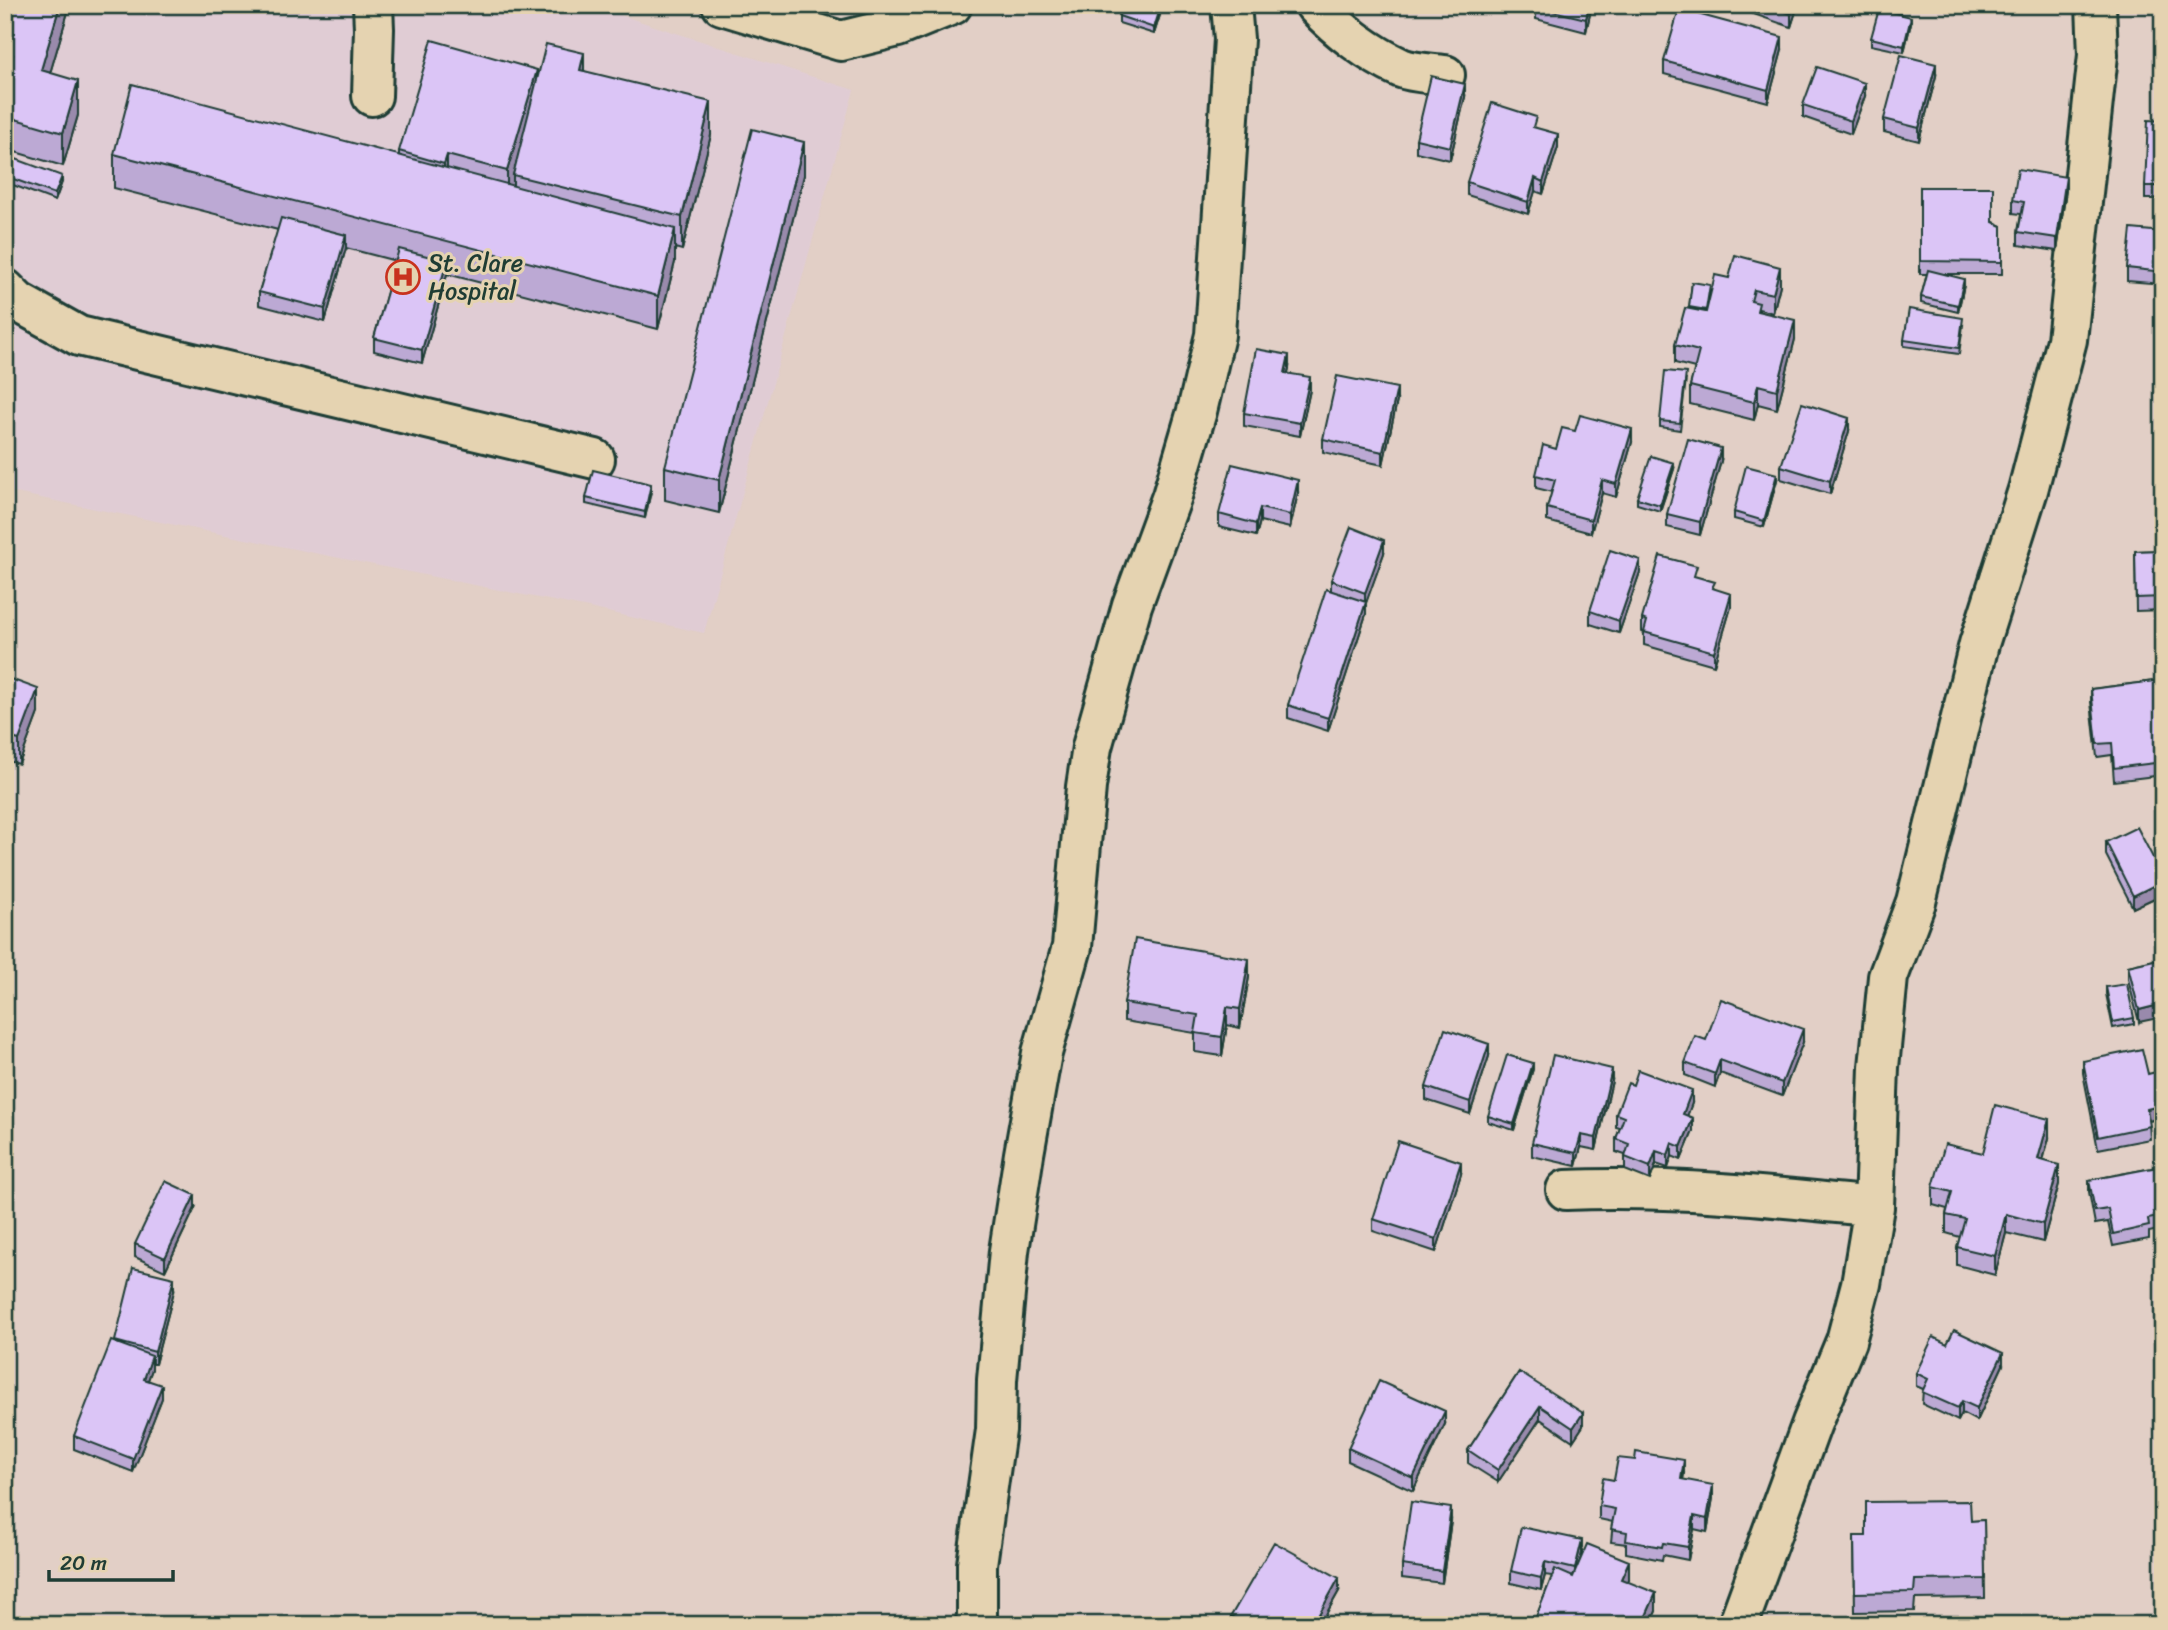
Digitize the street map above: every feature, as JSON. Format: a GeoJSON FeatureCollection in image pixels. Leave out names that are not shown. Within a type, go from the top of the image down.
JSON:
{"type":"FeatureCollection","features":[{"type":"Feature","properties":{"kind":"street"},"geometry":{"type":"LineString","coordinates":[[372,96],[373,5]]}},
{"type":"Feature","properties":{"kind":"street"},"geometry":{"type":"LineString","coordinates":[[722,5],[841,41],[898,27],[952,5]]}},
{"type":"Feature","properties":{"kind":"street"},"geometry":{"type":"LineString","coordinates":[[975,1625],[977,1564],[996,1430],[1009,1251],[1042,1053],[1072,947],[1092,747],[1132,606],[1172,496],[1197,411],[1215,335],[1234,39],[1231,5]]}},
{"type":"Feature","properties":{"kind":"street"},"geometry":{"type":"LineString","coordinates":[[1315,5],[1329,20],[1402,69],[1445,75]]}},
{"type":"Feature","properties":{"kind":"street"},"geometry":{"type":"LineString","coordinates":[[1738,1625],[1812,1423],[1846,1341],[1861,1284],[1874,1207],[1879,1067],[1888,977],[1916,902],[1979,644],[2028,490],[2067,340],[2098,55],[2096,5]]}},
{"type":"Feature","properties":{"kind":"street"},"geometry":{"type":"LineString","coordinates":[[5,289],[18,302],[79,336],[595,459]]}},
{"type":"Feature","properties":{"kind":"street"},"geometry":{"type":"LineString","coordinates":[[1566,1190],[1623,1188],[1726,1192],[1874,1207]]}},
{"type":"Feature","properties":{"kind":"shaded area","name":"St. Clare Hospital"},"geometry":{"type":"Polygon","coordinates":[[[5,5],[589,5],[854,90],[704,633],[11,492],[5,465],[5,5]]]}},
{"type":"Feature","properties":{"kind":"building"},"geometry":{"type":"Polygon","coordinates":[[[5,5],[60,5],[41,70],[78,81],[63,133],[5,116],[5,81],[13,55],[5,53],[5,5]]]}},
{"type":"Feature","properties":{"kind":"building"},"geometry":{"type":"Polygon","coordinates":[[[1122,5],[1149,5],[1160,9],[1154,28],[1119,16],[1122,5]]]}},
{"type":"Feature","properties":{"kind":"building"},"geometry":{"type":"Polygon","coordinates":[[[1536,5],[1589,5],[1586,19],[1536,5]]]}},
{"type":"Feature","properties":{"kind":"building"},"geometry":{"type":"Polygon","coordinates":[[[1765,5],[1794,5],[1791,14],[1765,5]]]}},
{"type":"Feature","properties":{"kind":"building"},"geometry":{"type":"Polygon","coordinates":[[[1679,9],[1782,37],[1768,90],[1664,61],[1679,9]]]}},
{"type":"Feature","properties":{"kind":"building"},"geometry":{"type":"Polygon","coordinates":[[[1879,9],[1911,17],[1904,46],[1871,38],[1879,9]]]}},
{"type":"Feature","properties":{"kind":"building"},"geometry":{"type":"Polygon","coordinates":[[[432,40],[537,70],[507,171],[447,155],[444,164],[399,151],[432,40]]]}},
{"type":"Feature","properties":{"kind":"building"},"geometry":{"type":"Polygon","coordinates":[[[546,44],[584,53],[580,70],[711,102],[682,217],[513,175],[546,44]]]}},
{"type":"Feature","properties":{"kind":"building"},"geometry":{"type":"Polygon","coordinates":[[[1901,55],[1936,64],[1919,128],[1884,119],[1901,55]]]}},
{"type":"Feature","properties":{"kind":"building"},"geometry":{"type":"Polygon","coordinates":[[[1817,67],[1865,83],[1851,121],[1803,105],[1817,67]]]}},
{"type":"Feature","properties":{"kind":"building"},"geometry":{"type":"Polygon","coordinates":[[[1431,76],[1465,84],[1450,147],[1416,139],[1431,76]]]}},
{"type":"Feature","properties":{"kind":"building"},"geometry":{"type":"Polygon","coordinates":[[[132,84],[675,229],[658,296],[114,154],[132,84]]]}},
{"type":"Feature","properties":{"kind":"building"},"geometry":{"type":"Polygon","coordinates":[[[1492,103],[1536,117],[1533,127],[1558,134],[1543,182],[1535,178],[1528,202],[1467,182],[1492,103]]]}},
{"type":"Feature","properties":{"kind":"building"},"geometry":{"type":"Polygon","coordinates":[[[2148,120],[2163,121],[2163,186],[2145,186],[2148,120]]]}},
{"type":"Feature","properties":{"kind":"building"},"geometry":{"type":"Polygon","coordinates":[[[752,129],[804,142],[719,480],[665,467],[752,129]]]}},
{"type":"Feature","properties":{"kind":"building"},"geometry":{"type":"Polygon","coordinates":[[[5,155],[62,176],[55,194],[5,176],[5,155]]]}},
{"type":"Feature","properties":{"kind":"building"},"geometry":{"type":"Polygon","coordinates":[[[2018,169],[2066,177],[2057,238],[2018,232],[2024,202],[2013,200],[2018,169]]]}},
{"type":"Feature","properties":{"kind":"building"},"geometry":{"type":"Polygon","coordinates":[[[1920,187],[1993,187],[1993,222],[2002,226],[2002,262],[1920,261],[1920,187]]]}},
{"type":"Feature","properties":{"kind":"building"},"geometry":{"type":"Polygon","coordinates":[[[281,218],[346,235],[325,309],[259,292],[281,218]]]}},
{"type":"Feature","properties":{"kind":"building"},"geometry":{"type":"Polygon","coordinates":[[[2131,229],[2163,232],[2163,272],[2127,268],[2131,229]]]}},
{"type":"Feature","properties":{"kind":"building"},"geometry":{"type":"Polygon","coordinates":[[[399,249],[447,261],[422,350],[374,338],[399,249]]]}},
{"type":"Feature","properties":{"kind":"building"},"geometry":{"type":"Polygon","coordinates":[[[1735,255],[1780,267],[1773,294],[1754,290],[1751,301],[1759,303],[1757,311],[1795,320],[1777,390],[1758,385],[1754,402],[1690,386],[1699,351],[1675,345],[1685,308],[1706,312],[1715,275],[1729,278],[1735,255]]]}},
{"type":"Feature","properties":{"kind":"building"},"geometry":{"type":"Polygon","coordinates":[[[1928,270],[1964,279],[1958,305],[1921,297],[1928,270]]]}},
{"type":"Feature","properties":{"kind":"building"},"geometry":{"type":"Polygon","coordinates":[[[1692,282],[1710,285],[1706,310],[1689,307],[1692,282]]]}},
{"type":"Feature","properties":{"kind":"building"},"geometry":{"type":"Polygon","coordinates":[[[1909,309],[1963,318],[1959,348],[1904,340],[1909,309]]]}},
{"type":"Feature","properties":{"kind":"building"},"geometry":{"type":"Polygon","coordinates":[[[1256,349],[1289,355],[1285,373],[1310,377],[1300,423],[1244,413],[1256,349]]]}},
{"type":"Feature","properties":{"kind":"building"},"geometry":{"type":"Polygon","coordinates":[[[1665,371],[1686,373],[1680,423],[1660,421],[1665,371]]]}},
{"type":"Feature","properties":{"kind":"building"},"geometry":{"type":"Polygon","coordinates":[[[1337,376],[1397,388],[1383,452],[1323,439],[1337,376]]]}},
{"type":"Feature","properties":{"kind":"building"},"geometry":{"type":"Polygon","coordinates":[[[1802,403],[1849,418],[1830,481],[1781,466],[1802,403]]]}},
{"type":"Feature","properties":{"kind":"building"},"geometry":{"type":"Polygon","coordinates":[[[1580,415],[1632,429],[1616,484],[1602,480],[1591,520],[1547,508],[1555,480],[1536,475],[1543,445],[1556,449],[1562,428],[1575,431],[1580,415]]]}},
{"type":"Feature","properties":{"kind":"building"},"geometry":{"type":"Polygon","coordinates":[[[1688,439],[1721,448],[1700,522],[1667,514],[1688,439]]]}},
{"type":"Feature","properties":{"kind":"building"},"geometry":{"type":"Polygon","coordinates":[[[1651,456],[1674,463],[1660,505],[1637,498],[1651,456]]]}},
{"type":"Feature","properties":{"kind":"building"},"geometry":{"type":"Polygon","coordinates":[[[1232,464],[1298,480],[1290,515],[1260,508],[1256,524],[1219,514],[1232,464]]]}},
{"type":"Feature","properties":{"kind":"building"},"geometry":{"type":"Polygon","coordinates":[[[1746,466],[1777,474],[1764,521],[1734,512],[1746,466]]]}},
{"type":"Feature","properties":{"kind":"building"},"geometry":{"type":"Polygon","coordinates":[[[593,470],[651,484],[645,512],[586,498],[593,470]]]}},
{"type":"Feature","properties":{"kind":"building"},"geometry":{"type":"Polygon","coordinates":[[[1351,527],[1384,540],[1365,593],[1331,580],[1351,527]]]}},
{"type":"Feature","properties":{"kind":"building"},"geometry":{"type":"Polygon","coordinates":[[[1610,550],[1640,560],[1619,621],[1590,611],[1610,550]]]}},
{"type":"Feature","properties":{"kind":"building"},"geometry":{"type":"Polygon","coordinates":[[[2163,550],[2163,597],[2136,598],[2135,551],[2163,550]]]}},
{"type":"Feature","properties":{"kind":"building"},"geometry":{"type":"Polygon","coordinates":[[[1660,556],[1697,566],[1694,576],[1715,582],[1712,588],[1731,594],[1714,652],[1644,632],[1647,621],[1642,619],[1660,556]]]}},
{"type":"Feature","properties":{"kind":"building"},"geometry":{"type":"Polygon","coordinates":[[[1326,589],[1366,602],[1328,718],[1288,705],[1326,589]]]}},
{"type":"Feature","properties":{"kind":"building"},"geometry":{"type":"Polygon","coordinates":[[[5,677],[38,689],[19,740],[5,736],[5,677]]]}},
{"type":"Feature","properties":{"kind":"building"},"geometry":{"type":"Polygon","coordinates":[[[2163,680],[2163,762],[2114,768],[2112,743],[2097,744],[2091,689],[2163,680]]]}},
{"type":"Feature","properties":{"kind":"building"},"geometry":{"type":"Polygon","coordinates":[[[2137,827],[2163,881],[2133,896],[2106,842],[2137,827]]]}},
{"type":"Feature","properties":{"kind":"building"},"geometry":{"type":"Polygon","coordinates":[[[1135,939],[1249,959],[1240,1009],[1227,1007],[1222,1037],[1195,1033],[1198,1015],[1124,1003],[1135,939]]]}},
{"type":"Feature","properties":{"kind":"building"},"geometry":{"type":"Polygon","coordinates":[[[2163,958],[2163,1004],[2139,1010],[2128,966],[2163,958]]]}},
{"type":"Feature","properties":{"kind":"building"},"geometry":{"type":"Polygon","coordinates":[[[2127,984],[2134,1018],[2113,1022],[2106,987],[2127,984]]]}},
{"type":"Feature","properties":{"kind":"building"},"geometry":{"type":"Polygon","coordinates":[[[1721,999],[1803,1029],[1782,1083],[1720,1060],[1715,1074],[1685,1063],[1695,1036],[1706,1040],[1721,999]]]}},
{"type":"Feature","properties":{"kind":"building"},"geometry":{"type":"Polygon","coordinates":[[[1445,1029],[1489,1044],[1470,1102],[1426,1087],[1445,1029]]]}},
{"type":"Feature","properties":{"kind":"building"},"geometry":{"type":"Polygon","coordinates":[[[2142,1049],[2148,1074],[2156,1072],[2163,1105],[2147,1109],[2150,1126],[2098,1137],[2083,1061],[2142,1049]]]}},
{"type":"Feature","properties":{"kind":"building"},"geometry":{"type":"Polygon","coordinates":[[[1507,1055],[1533,1063],[1514,1124],[1488,1116],[1507,1055]]]}},
{"type":"Feature","properties":{"kind":"building"},"geometry":{"type":"Polygon","coordinates":[[[1553,1055],[1612,1069],[1596,1138],[1581,1135],[1576,1153],[1532,1143],[1553,1055]]]}},
{"type":"Feature","properties":{"kind":"building"},"geometry":{"type":"Polygon","coordinates":[[[1638,1070],[1692,1090],[1683,1114],[1693,1118],[1681,1147],[1672,1143],[1668,1155],[1656,1151],[1650,1167],[1625,1157],[1629,1144],[1616,1139],[1624,1117],[1616,1114],[1628,1083],[1633,1085],[1638,1070]]]}},
{"type":"Feature","properties":{"kind":"building"},"geometry":{"type":"Polygon","coordinates":[[[1995,1105],[2049,1119],[2038,1159],[2059,1165],[2043,1224],[2006,1214],[1995,1256],[1957,1247],[1965,1219],[1946,1215],[1952,1192],[1933,1187],[1945,1144],[1983,1153],[1995,1105]]]}},
{"type":"Feature","properties":{"kind":"building"},"geometry":{"type":"Polygon","coordinates":[[[1398,1141],[1461,1162],[1436,1239],[1373,1219],[1398,1141]]]}},
{"type":"Feature","properties":{"kind":"building"},"geometry":{"type":"Polygon","coordinates":[[[2163,1166],[2163,1216],[2148,1219],[2149,1226],[2113,1234],[2108,1209],[2095,1211],[2089,1180],[2163,1166]]]}},
{"type":"Feature","properties":{"kind":"building"},"geometry":{"type":"Polygon","coordinates":[[[165,1181],[195,1195],[165,1258],[135,1244],[165,1181]]]}},
{"type":"Feature","properties":{"kind":"building"},"geometry":{"type":"Polygon","coordinates":[[[133,1268],[174,1278],[155,1352],[115,1341],[133,1268]]]}},
{"type":"Feature","properties":{"kind":"building"},"geometry":{"type":"Polygon","coordinates":[[[1954,1330],[2003,1353],[1977,1408],[1962,1401],[1958,1408],[1922,1392],[1928,1379],[1916,1373],[1933,1337],[1947,1344],[1954,1330]]]}},
{"type":"Feature","properties":{"kind":"building"},"geometry":{"type":"Polygon","coordinates":[[[111,1341],[152,1356],[144,1379],[162,1385],[133,1459],[74,1436],[111,1341]]]}},
{"type":"Feature","properties":{"kind":"building"},"geometry":{"type":"Polygon","coordinates":[[[1519,1372],[1583,1413],[1573,1428],[1540,1406],[1498,1470],[1468,1450],[1519,1372]]]}},
{"type":"Feature","properties":{"kind":"building"},"geometry":{"type":"Polygon","coordinates":[[[1379,1381],[1445,1411],[1413,1478],[1348,1448],[1379,1381]]]}},
{"type":"Feature","properties":{"kind":"building"},"geometry":{"type":"Polygon","coordinates":[[[1636,1452],[1684,1460],[1681,1479],[1713,1485],[1707,1519],[1694,1516],[1688,1547],[1663,1543],[1662,1547],[1626,1541],[1627,1532],[1611,1529],[1615,1509],[1599,1506],[1603,1478],[1614,1480],[1618,1458],[1635,1460],[1636,1452]]]}},
{"type":"Feature","properties":{"kind":"building"},"geometry":{"type":"Polygon","coordinates":[[[1970,1501],[1971,1521],[1984,1520],[1985,1579],[1915,1580],[1914,1592],[1855,1593],[1854,1536],[1866,1536],[1866,1502],[1970,1501]]]}},
{"type":"Feature","properties":{"kind":"building"},"geometry":{"type":"Polygon","coordinates":[[[1411,1502],[1451,1508],[1442,1571],[1402,1565],[1411,1502]]]}},
{"type":"Feature","properties":{"kind":"building"},"geometry":{"type":"Polygon","coordinates":[[[1521,1527],[1582,1540],[1575,1569],[1545,1562],[1541,1578],[1511,1571],[1521,1527]]]}},
{"type":"Feature","properties":{"kind":"building"},"geometry":{"type":"Polygon","coordinates":[[[1274,1542],[1339,1578],[1313,1625],[1247,1625],[1231,1616],[1274,1542]]]}},
{"type":"Feature","properties":{"kind":"building"},"geometry":{"type":"Polygon","coordinates":[[[1587,1544],[1629,1561],[1621,1579],[1656,1593],[1642,1625],[1533,1625],[1555,1569],[1573,1577],[1587,1544]]]}},
{"type":"Feature","properties":{"kind":"place","name":"St. Clare Hospital"},"geometry":{"type":"Point","coordinates":[403,277]}}]}
